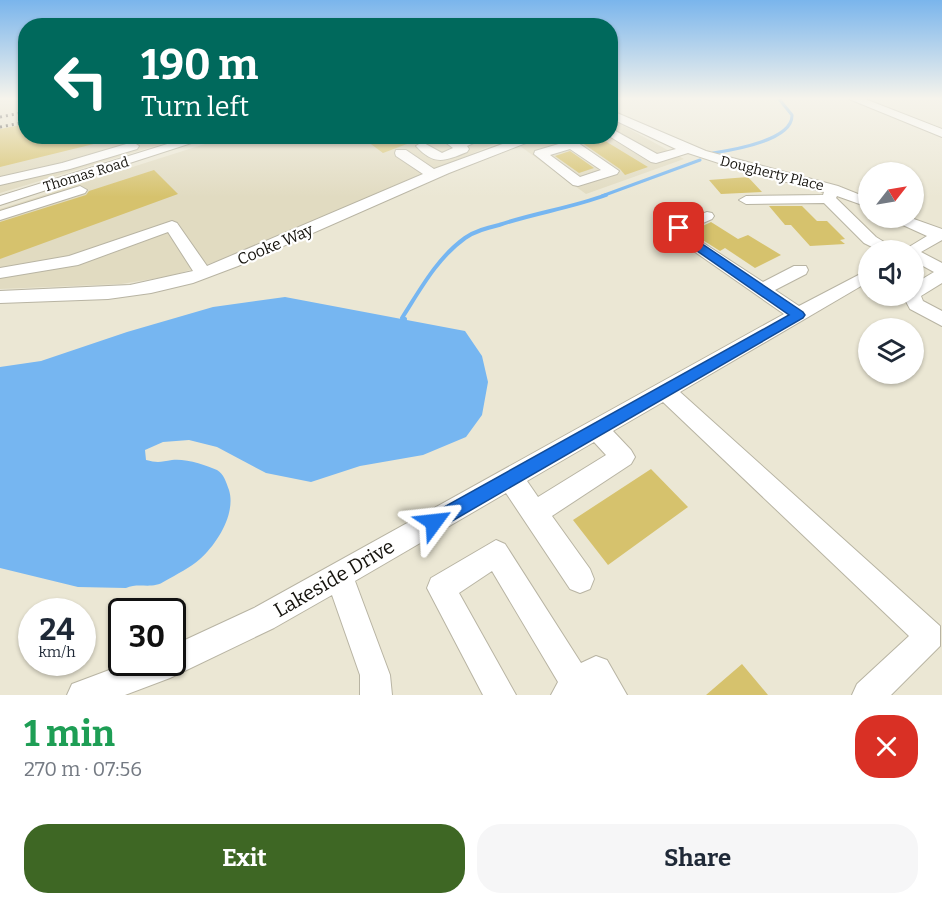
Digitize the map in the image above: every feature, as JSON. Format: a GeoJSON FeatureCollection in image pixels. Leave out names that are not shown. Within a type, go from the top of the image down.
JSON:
{"type":"FeatureCollection","features":[{"type":"Feature","properties":{"kind":"street","name":"Dougherty Place"},"geometry":{"type":"LineString","coordinates":[[644,131],[686,150],[858,201]]}},
{"type":"Feature","properties":{"kind":"street"},"geometry":{"type":"LineString","coordinates":[[618,137],[656,159],[686,150]]}},
{"type":"Feature","properties":{"kind":"street"},"geometry":{"type":"LineString","coordinates":[[0,181],[65,166],[138,144]]}},
{"type":"Feature","properties":{"kind":"street","name":"Thomas Road"},"geometry":{"type":"LineString","coordinates":[[0,201],[82,182],[185,144]]}},
{"type":"Feature","properties":{"kind":"street","name":"Cooke Way"},"geometry":{"type":"LineString","coordinates":[[0,297],[136,290],[203,273],[427,171],[482,154],[505,144]]}},
{"type":"Feature","properties":{"kind":"street"},"geometry":{"type":"LineString","coordinates":[[561,144],[540,154],[578,182],[612,171],[572,144]]}},
{"type":"Feature","properties":{"kind":"street"},"geometry":{"type":"LineString","coordinates":[[401,153],[427,171],[442,158],[463,149],[457,145]]}},
{"type":"Feature","properties":{"kind":"street"},"geometry":{"type":"LineString","coordinates":[[422,146],[442,158]]}},
{"type":"Feature","properties":{"kind":"street"},"geometry":{"type":"LineString","coordinates":[[0,216],[82,182],[139,171]]}},
{"type":"Feature","properties":{"kind":"street"},"geometry":{"type":"LineString","coordinates":[[746,200],[831,194],[870,240]]}},
{"type":"Feature","properties":{"kind":"street"},"geometry":{"type":"LineString","coordinates":[[707,216],[679,228],[681,235],[799,315]]}},
{"type":"Feature","properties":{"kind":"street"},"geometry":{"type":"LineString","coordinates":[[0,273],[72,261],[172,226],[203,273]]}},
{"type":"Feature","properties":{"kind":"street"},"geometry":{"type":"LineString","coordinates":[[924,228],[941,235]]}},
{"type":"Feature","properties":{"kind":"street"},"geometry":{"type":"LineString","coordinates":[[924,246],[941,235]]}},
{"type":"Feature","properties":{"kind":"street"},"geometry":{"type":"LineString","coordinates":[[924,259],[942,270]]}},
{"type":"Feature","properties":{"kind":"street"},"geometry":{"type":"LineString","coordinates":[[762,290],[800,270]]}},
{"type":"Feature","properties":{"kind":"street"},"geometry":{"type":"LineString","coordinates":[[924,287],[942,275]]}},
{"type":"Feature","properties":{"kind":"street","name":"Lakeside Drive"},"geometry":{"type":"LineString","coordinates":[[186,657],[264,618],[858,281]]}},
{"type":"Feature","properties":{"kind":"street"},"geometry":{"type":"LineString","coordinates":[[918,306],[942,319]]}},
{"type":"Feature","properties":{"kind":"street"},"geometry":{"type":"LineString","coordinates":[[665,390],[930,636],[868,695]]}},
{"type":"Feature","properties":{"kind":"street"},"geometry":{"type":"LineString","coordinates":[[535,513],[623,457],[597,429]]}},
{"type":"Feature","properties":{"kind":"street"},"geometry":{"type":"LineString","coordinates":[[510,478],[580,579]]}},
{"type":"Feature","properties":{"kind":"street"},"geometry":{"type":"LineString","coordinates":[[500,695],[441,588],[496,553],[572,690],[596,671],[611,695]]}},
{"type":"Feature","properties":{"kind":"street"},"geometry":{"type":"LineString","coordinates":[[339,576],[375,675],[376,695]]}},
{"type":"Feature","properties":{"kind":"street","name":"Lakeside Drive"},"geometry":{"type":"LineString","coordinates":[[83,695],[135,676]]}},
{"type":"Feature","properties":{"kind":"shaded area"},"geometry":{"type":"Polygon","coordinates":[[[0,131],[18,131],[18,144],[162,144],[0,193],[0,131]]]}},
{"type":"Feature","properties":{"kind":"shaded area"},"geometry":{"type":"Polygon","coordinates":[[[618,131],[634,131],[684,159],[586,194],[517,144],[618,144],[618,131]]]}},
{"type":"Feature","properties":{"kind":"shaded area"},"geometry":{"type":"Polygon","coordinates":[[[205,144],[495,144],[220,260],[171,276],[121,284],[0,289],[0,209],[205,144]]]}},
{"type":"Feature","properties":{"kind":"water"},"geometry":{"type":"Polygon","coordinates":[[[285,297],[465,331],[482,356],[488,382],[482,415],[466,437],[423,455],[360,466],[311,482],[266,473],[217,447],[189,440],[163,442],[145,450],[146,460],[159,462],[183,460],[207,466],[221,474],[229,490],[230,508],[224,527],[213,545],[196,562],[160,584],[126,588],[78,587],[0,568],[0,367],[41,361],[127,332],[213,307],[285,297]]]}},
{"type":"Feature","properties":{"kind":"building"},"geometry":{"type":"Polygon","coordinates":[[[0,131],[18,131],[18,144],[94,144],[0,167],[0,131]]]}},
{"type":"Feature","properties":{"kind":"building"},"geometry":{"type":"Polygon","coordinates":[[[371,144],[407,144],[383,153],[371,144]]]}},
{"type":"Feature","properties":{"kind":"building"},"geometry":{"type":"Polygon","coordinates":[[[584,144],[610,144],[648,167],[625,175],[584,144]]]}},
{"type":"Feature","properties":{"kind":"building"},"geometry":{"type":"Polygon","coordinates":[[[570,151],[594,168],[579,173],[555,156],[570,151]]]}},
{"type":"Feature","properties":{"kind":"building"},"geometry":{"type":"Polygon","coordinates":[[[154,170],[178,194],[0,259],[0,222],[86,195],[89,191],[154,170]]]}},
{"type":"Feature","properties":{"kind":"building"},"geometry":{"type":"Polygon","coordinates":[[[748,177],[762,192],[721,194],[709,180],[748,177]]]}},
{"type":"Feature","properties":{"kind":"building"},"geometry":{"type":"Polygon","coordinates":[[[769,206],[802,206],[817,221],[827,221],[845,239],[840,240],[845,244],[810,246],[791,225],[785,225],[769,206]]]}},
{"type":"Feature","properties":{"kind":"building"},"geometry":{"type":"Polygon","coordinates":[[[711,222],[738,239],[748,235],[781,255],[755,268],[725,248],[720,251],[690,232],[711,222]]]}},
{"type":"Feature","properties":{"kind":"building"},"geometry":{"type":"Polygon","coordinates":[[[651,469],[688,507],[608,565],[573,520],[651,469]]]}},
{"type":"Feature","properties":{"kind":"building"},"geometry":{"type":"Polygon","coordinates":[[[742,664],[768,695],[706,695],[742,664]]]}},
{"type":"Feature","properties":{"kind":"waterway"},"geometry":{"type":"LineString","coordinates":[[713,153],[760,142],[782,131]]}},
{"type":"Feature","properties":{"kind":"waterway"},"geometry":{"type":"LineString","coordinates":[[602,196],[700,160]]}},
{"type":"Feature","properties":{"kind":"waterway"},"geometry":{"type":"LineString","coordinates":[[405,319],[402,318],[438,265],[455,246],[469,236],[526,217],[606,195]]}},
{"type":"Feature","properties":{"kind":"route"},"geometry":{"type":"LineString","coordinates":[[434,522],[799,315],[681,235],[679,228]]}}]}
